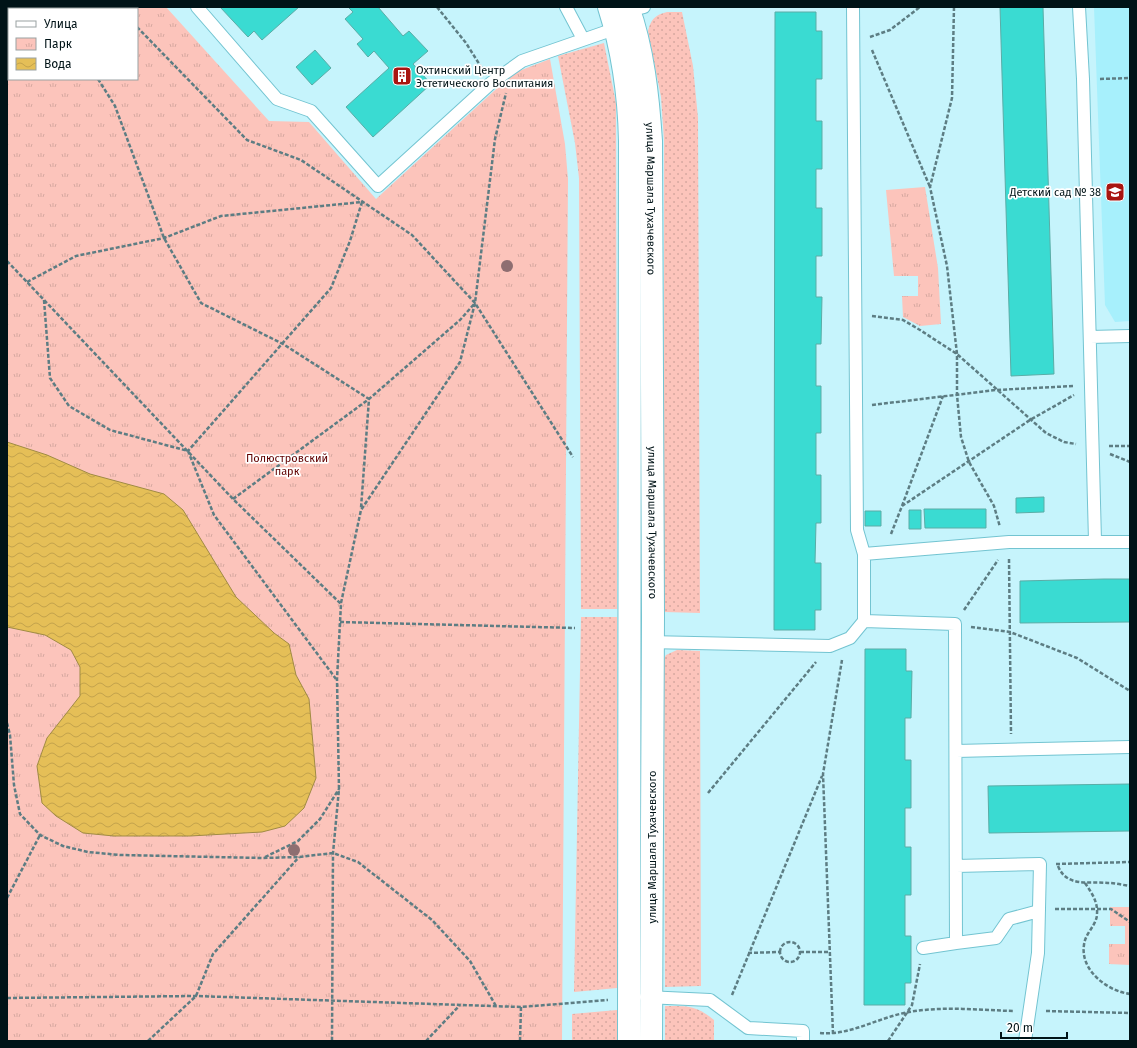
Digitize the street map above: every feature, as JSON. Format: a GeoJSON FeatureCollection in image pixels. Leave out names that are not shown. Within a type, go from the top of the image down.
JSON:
{"type":"FeatureCollection","features":[{"type":"Feature","properties":{"kind":"street","name":"улица Маршала Тухачевского"},"geometry":{"type":"LineString","coordinates":[[624,14],[630,141],[629,1041]]}},
{"type":"Feature","properties":{"kind":"street","name":"улица Маршала Тухачевского"},"geometry":{"type":"LineString","coordinates":[[624,14],[648,99],[651,141],[651,1041]]}},
{"type":"Feature","properties":{"kind":"lane"},"geometry":{"type":"LineString","coordinates":[[197,7],[277,99],[311,111],[378,186],[491,83],[522,61],[583,39],[624,14]]}},
{"type":"Feature","properties":{"kind":"lane"},"geometry":{"type":"LineString","coordinates":[[566,7],[583,39]]}},
{"type":"Feature","properties":{"kind":"lane"},"geometry":{"type":"LineString","coordinates":[[629,642],[830,646],[846,641],[864,622],[864,554],[857,530],[853,7]]}},
{"type":"Feature","properties":{"kind":"lane"},"geometry":{"type":"LineString","coordinates":[[1079,7],[1083,79],[1095,541]]}},
{"type":"Feature","properties":{"kind":"lane"},"geometry":{"type":"LineString","coordinates":[[1090,337],[1130,336]]}},
{"type":"Feature","properties":{"kind":"lane"},"geometry":{"type":"LineString","coordinates":[[864,554],[884,551],[1007,543],[1095,541],[1130,542]]}},
{"type":"Feature","properties":{"kind":"lane"},"geometry":{"type":"LineString","coordinates":[[864,622],[955,624],[956,944]]}},
{"type":"Feature","properties":{"kind":"lane"},"geometry":{"type":"LineString","coordinates":[[956,751],[1130,747]]}},
{"type":"Feature","properties":{"kind":"lane"},"geometry":{"type":"LineString","coordinates":[[956,866],[1040,864],[1038,953],[1026,1041]]}},
{"type":"Feature","properties":{"kind":"lane"},"geometry":{"type":"LineString","coordinates":[[923,948],[996,938],[1009,919],[1039,910]]}},
{"type":"Feature","properties":{"kind":"lane"},"geometry":{"type":"LineString","coordinates":[[629,998],[651,997],[710,1000],[748,1028],[804,1036]]}},
{"type":"Feature","properties":{"kind":"path"},"geometry":{"type":"LineString","coordinates":[[437,7],[466,43],[491,83]]}},
{"type":"Feature","properties":{"kind":"path"},"geometry":{"type":"LineString","coordinates":[[854,39],[867,38],[890,30],[920,7]]}},
{"type":"Feature","properties":{"kind":"path"},"geometry":{"type":"LineString","coordinates":[[930,187],[952,98],[954,7]]}},
{"type":"Feature","properties":{"kind":"path"},"geometry":{"type":"LineString","coordinates":[[138,28],[247,140],[301,160],[412,235],[476,303],[573,457]]}},
{"type":"Feature","properties":{"kind":"path"},"geometry":{"type":"LineString","coordinates":[[867,38],[930,187],[947,266],[957,354],[957,395],[960,437],[969,462],[994,506],[1007,543],[1012,750]]}},
{"type":"Feature","properties":{"kind":"path"},"geometry":{"type":"LineString","coordinates":[[361,510],[460,362],[476,303],[484,220],[495,138],[513,68]]}},
{"type":"Feature","properties":{"kind":"path"},"geometry":{"type":"LineString","coordinates":[[1083,79],[1130,78]]}},
{"type":"Feature","properties":{"kind":"path"},"geometry":{"type":"LineString","coordinates":[[99,80],[115,106],[164,238],[201,303],[283,344],[369,399]]}},
{"type":"Feature","properties":{"kind":"path"},"geometry":{"type":"LineString","coordinates":[[27,282],[76,256],[164,238],[221,216],[362,202]]}},
{"type":"Feature","properties":{"kind":"path"},"geometry":{"type":"LineString","coordinates":[[188,451],[332,288],[350,241],[362,202]]}},
{"type":"Feature","properties":{"kind":"path"},"geometry":{"type":"LineString","coordinates":[[7,261],[233,498],[341,604]]}},
{"type":"Feature","properties":{"kind":"path"},"geometry":{"type":"LineString","coordinates":[[44,300],[50,378],[69,406],[110,430],[188,451]]}},
{"type":"Feature","properties":{"kind":"path"},"geometry":{"type":"LineString","coordinates":[[233,498],[369,399],[460,320],[476,303]]}},
{"type":"Feature","properties":{"kind":"path"},"geometry":{"type":"LineString","coordinates":[[856,314],[903,320],[957,354],[1030,420],[1054,438],[1064,442],[1093,446],[1130,446]]}},
{"type":"Feature","properties":{"kind":"path"},"geometry":{"type":"LineString","coordinates":[[856,407],[996,390],[1090,385]]}},
{"type":"Feature","properties":{"kind":"path"},"geometry":{"type":"LineString","coordinates":[[902,506],[1030,420],[1090,385]]}},
{"type":"Feature","properties":{"kind":"path"},"geometry":{"type":"LineString","coordinates":[[884,551],[943,396]]}},
{"type":"Feature","properties":{"kind":"path"},"geometry":{"type":"LineString","coordinates":[[332,1041],[333,853],[339,789],[337,679],[341,604],[361,510],[369,399]]}},
{"type":"Feature","properties":{"kind":"path"},"geometry":{"type":"LineString","coordinates":[[188,451],[214,515],[337,679]]}},
{"type":"Feature","properties":{"kind":"path"},"geometry":{"type":"LineString","coordinates":[[1007,543],[955,624],[1010,632],[1077,658],[1130,691]]}},
{"type":"Feature","properties":{"kind":"path"},"geometry":{"type":"LineString","coordinates":[[340,622],[574,628]]}},
{"type":"Feature","properties":{"kind":"path"},"geometry":{"type":"LineString","coordinates":[[833,1034],[823,774],[846,641]]}},
{"type":"Feature","properties":{"kind":"path"},"geometry":{"type":"LineString","coordinates":[[708,794],[830,646]]}},
{"type":"Feature","properties":{"kind":"path"},"geometry":{"type":"LineString","coordinates":[[7,723],[10,734],[14,785],[20,814],[40,835],[63,846],[88,852],[262,858],[299,857],[333,853],[358,862],[432,920],[470,961],[496,1006]]}},
{"type":"Feature","properties":{"kind":"path"},"geometry":{"type":"LineString","coordinates":[[725,1012],[823,774]]}},
{"type":"Feature","properties":{"kind":"path"},"geometry":{"type":"LineString","coordinates":[[262,858],[298,841],[320,819],[339,789]]}},
{"type":"Feature","properties":{"kind":"path"},"geometry":{"type":"LineString","coordinates":[[7,898],[40,835]]}},
{"type":"Feature","properties":{"kind":"path"},"geometry":{"type":"LineString","coordinates":[[148,1041],[196,996],[213,954],[299,857]]}},
{"type":"Feature","properties":{"kind":"path"},"geometry":{"type":"LineString","coordinates":[[1040,864],[1130,862]]}},
{"type":"Feature","properties":{"kind":"path"},"geometry":{"type":"LineString","coordinates":[[1057,864],[1061,873],[1066,879],[1075,882],[1108,883],[1130,886]]}},
{"type":"Feature","properties":{"kind":"path"},"geometry":{"type":"LineString","coordinates":[[1085,883],[1096,901],[1098,915],[1083,945],[1085,958],[1090,969],[1099,981],[1114,990],[1130,994]]}},
{"type":"Feature","properties":{"kind":"path"},"geometry":{"type":"LineString","coordinates":[[1039,910],[1111,909],[1130,922]]}},
{"type":"Feature","properties":{"kind":"path"},"geometry":{"type":"LineString","coordinates":[[790,941],[799,947],[800,952],[799,957],[790,962],[784,961],[779,952],[780,946],[790,941]]}},
{"type":"Feature","properties":{"kind":"path"},"geometry":{"type":"LineString","coordinates":[[888,1041],[912,1005],[923,948]]}},
{"type":"Feature","properties":{"kind":"path"},"geometry":{"type":"LineString","coordinates":[[748,953],[779,952]]}},
{"type":"Feature","properties":{"kind":"path"},"geometry":{"type":"LineString","coordinates":[[800,952],[830,952]]}},
{"type":"Feature","properties":{"kind":"path"},"geometry":{"type":"LineString","coordinates":[[7,998],[196,996],[521,1007],[629,998]]}},
{"type":"Feature","properties":{"kind":"path"},"geometry":{"type":"LineString","coordinates":[[426,1041],[460,1005]]}},
{"type":"Feature","properties":{"kind":"path"},"geometry":{"type":"LineString","coordinates":[[520,1041],[521,1007]]}},
{"type":"Feature","properties":{"kind":"path"},"geometry":{"type":"LineString","coordinates":[[804,1036],[833,1034],[908,1012],[929,1009],[1130,1013]]}},
{"type":"Feature","properties":{"kind":"shaded area","name":"Детский сад № 38"},"geometry":{"type":"Polygon","coordinates":[[[1094,7],[1130,7],[1130,321],[1115,322],[1105,305],[1094,7]]]}},
{"type":"Feature","properties":{"kind":"green space","name":"Полюстровский парк"},"geometry":{"type":"Polygon","coordinates":[[[7,7],[166,7],[269,121],[309,122],[376,199],[505,81],[519,71],[550,59],[565,144],[568,179],[562,1041],[7,1041],[7,7]]]}},
{"type":"Feature","properties":{"kind":"green space"},"geometry":{"type":"Polygon","coordinates":[[[667,12],[682,12],[693,66],[698,118],[700,613],[664,612],[664,140],[661,97],[648,31],[654,18],[667,12]]]}},
{"type":"Feature","properties":{"kind":"green space"},"geometry":{"type":"Polygon","coordinates":[[[604,43],[616,103],[617,609],[581,609],[579,178],[575,143],[558,56],[604,43]]]}},
{"type":"Feature","properties":{"kind":"green space"},"geometry":{"type":"Polygon","coordinates":[[[925,187],[938,268],[941,324],[920,326],[903,317],[902,296],[918,296],[918,276],[894,276],[886,190],[925,187]]]}},
{"type":"Feature","properties":{"kind":"green space"},"geometry":{"type":"Polygon","coordinates":[[[581,617],[617,617],[617,988],[574,992],[581,617]]]}},
{"type":"Feature","properties":{"kind":"green space"},"geometry":{"type":"Polygon","coordinates":[[[677,650],[700,651],[701,986],[665,987],[664,659],[666,655],[677,650]]]}},
{"type":"Feature","properties":{"kind":"green space"},"geometry":{"type":"Polygon","coordinates":[[[1110,907],[1130,907],[1130,965],[1109,964],[1109,944],[1125,944],[1125,926],[1110,926],[1110,907]]]}},
{"type":"Feature","properties":{"kind":"green space"},"geometry":{"type":"Polygon","coordinates":[[[665,1006],[691,1007],[708,1015],[714,1020],[714,1041],[665,1041],[665,1006]]]}},
{"type":"Feature","properties":{"kind":"green space"},"geometry":{"type":"Polygon","coordinates":[[[617,1010],[617,1041],[572,1041],[572,1014],[617,1010]]]}},
{"type":"Feature","properties":{"kind":"water"},"geometry":{"type":"Polygon","coordinates":[[[7,442],[47,455],[90,474],[164,494],[183,510],[236,597],[274,633],[289,644],[296,675],[309,699],[316,778],[304,808],[285,826],[262,832],[190,836],[114,836],[83,833],[56,816],[42,803],[37,766],[47,738],[80,696],[80,667],[71,650],[45,635],[7,627],[7,442]]]}},
{"type":"Feature","properties":{"kind":"building"},"geometry":{"type":"Polygon","coordinates":[[[220,7],[299,7],[262,40],[254,31],[248,37],[220,7]]]}},
{"type":"Feature","properties":{"kind":"building","name":"Охтинский Центр Эстетического Воспитания"},"geometry":{"type":"Polygon","coordinates":[[[348,7],[378,7],[403,36],[409,31],[428,51],[413,64],[431,84],[373,137],[346,107],[389,68],[374,51],[368,57],[357,44],[363,39],[345,19],[353,12],[348,7]]]}},
{"type":"Feature","properties":{"kind":"building"},"geometry":{"type":"Polygon","coordinates":[[[1000,7],[1043,7],[1054,374],[1011,376],[1000,7]]]}},
{"type":"Feature","properties":{"kind":"building"},"geometry":{"type":"Polygon","coordinates":[[[775,12],[816,12],[816,31],[822,31],[822,79],[816,79],[816,121],[822,121],[822,169],[816,169],[816,208],[822,208],[822,256],[816,256],[816,297],[822,297],[821,344],[816,344],[816,386],[821,386],[821,433],[816,433],[816,475],[821,475],[821,523],[816,523],[815,563],[821,563],[821,610],[815,610],[815,630],[774,630],[775,12]]]}},
{"type":"Feature","properties":{"kind":"building"},"geometry":{"type":"Polygon","coordinates":[[[315,50],[331,68],[312,85],[296,67],[315,50]]]}},
{"type":"Feature","properties":{"kind":"building"},"geometry":{"type":"Polygon","coordinates":[[[1044,497],[1044,512],[1016,513],[1016,498],[1044,497]]]}},
{"type":"Feature","properties":{"kind":"building"},"geometry":{"type":"Polygon","coordinates":[[[924,509],[986,509],[986,528],[925,528],[924,509]]]}},
{"type":"Feature","properties":{"kind":"building"},"geometry":{"type":"Polygon","coordinates":[[[909,510],[921,510],[921,529],[909,529],[909,510]]]}},
{"type":"Feature","properties":{"kind":"building"},"geometry":{"type":"Polygon","coordinates":[[[865,511],[881,511],[881,526],[865,526],[865,511]]]}},
{"type":"Feature","properties":{"kind":"building"},"geometry":{"type":"Polygon","coordinates":[[[1130,579],[1130,622],[1020,623],[1020,581],[1130,579]]]}},
{"type":"Feature","properties":{"kind":"building"},"geometry":{"type":"Polygon","coordinates":[[[865,649],[906,649],[906,671],[912,671],[911,718],[905,718],[905,760],[911,760],[911,808],[905,808],[905,847],[911,847],[911,895],[905,895],[905,936],[911,936],[911,983],[905,983],[905,1005],[864,1005],[865,649]]]}},
{"type":"Feature","properties":{"kind":"building"},"geometry":{"type":"Polygon","coordinates":[[[1130,784],[1130,831],[989,833],[988,786],[1130,784]]]}},
{"type":"Feature","properties":{"kind":"place","name":"Охтинский Центр Эстетического Воспитания"},"geometry":{"type":"Point","coordinates":[402,76]}},
{"type":"Feature","properties":{"kind":"place","name":"Детский сад № 38"},"geometry":{"type":"Point","coordinates":[1115,192]}}]}
